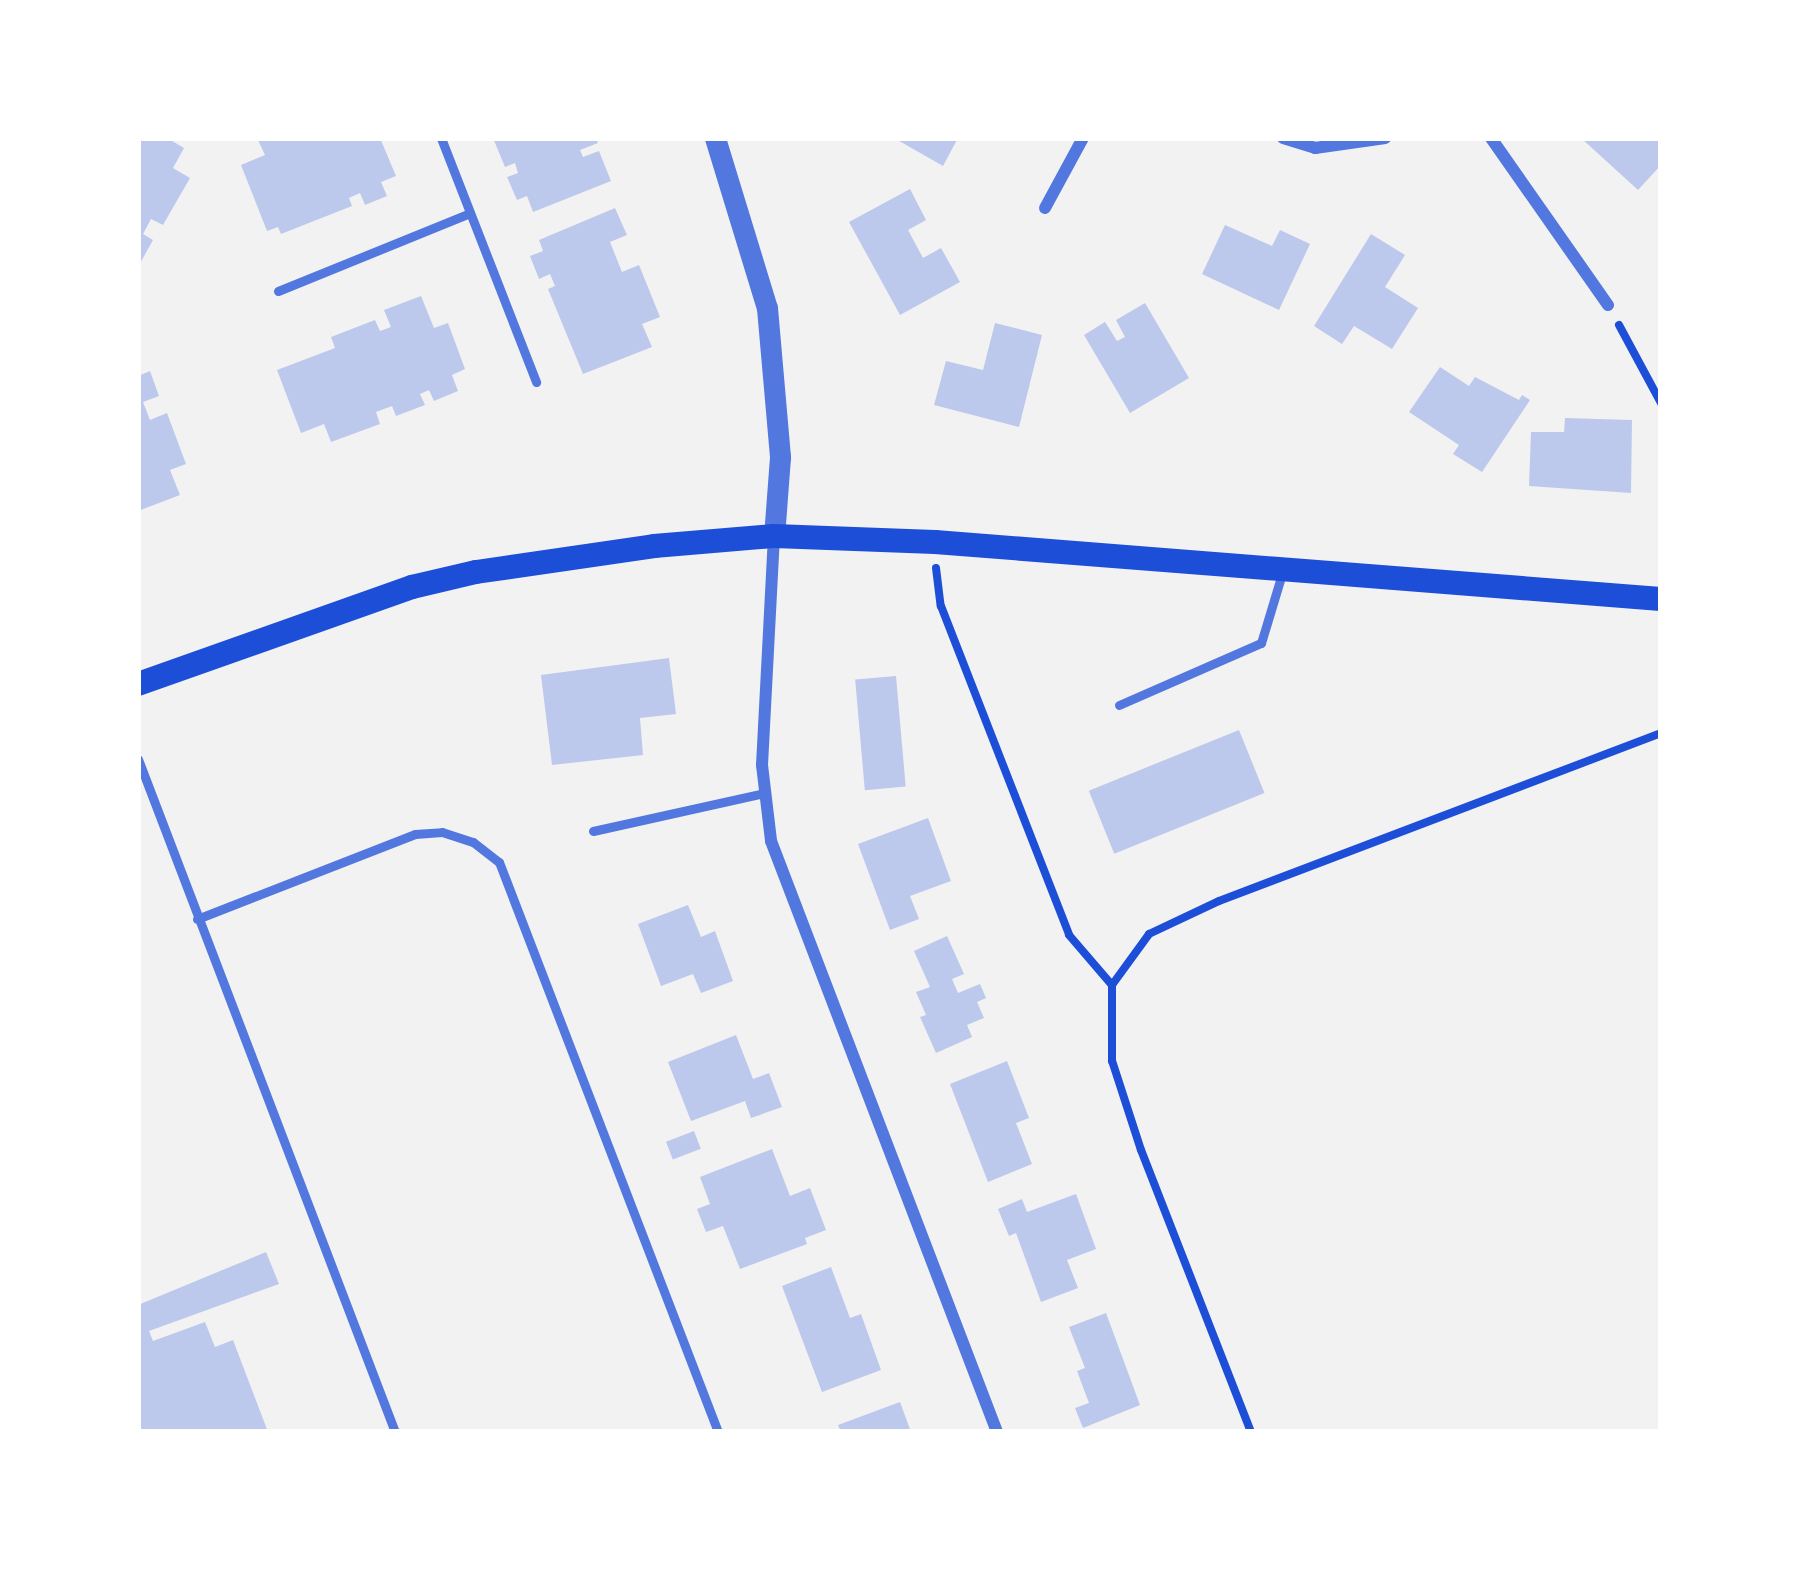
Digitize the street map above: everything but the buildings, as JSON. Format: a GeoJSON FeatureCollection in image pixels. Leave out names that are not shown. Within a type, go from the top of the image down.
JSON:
{"type":"FeatureCollection","features":[{"type":"Feature","properties":{"kind":"main road"},"geometry":{"type":"LineString","coordinates":[[138,684],[412,587],[541,561],[774,536],[935,542],[1661,599]]}},
{"type":"Feature","properties":{"kind":"street"},"geometry":{"type":"LineString","coordinates":[[715,138],[756,259],[770,325],[780,457],[764,793],[780,875],[997,1432]]}},
{"type":"Feature","properties":{"kind":"street"},"geometry":{"type":"LineString","coordinates":[[1046,208],[1083,138]]}},
{"type":"Feature","properties":{"kind":"street"},"geometry":{"type":"LineString","coordinates":[[1283,138],[1315,148],[1385,138]]}},
{"type":"Feature","properties":{"kind":"street"},"geometry":{"type":"LineString","coordinates":[[1491,138],[1608,305]]}},
{"type":"Feature","properties":{"kind":"lane"},"geometry":{"type":"LineString","coordinates":[[441,138],[536,382]]}},
{"type":"Feature","properties":{"kind":"lane"},"geometry":{"type":"LineString","coordinates":[[278,291],[470,213]]}},
{"type":"Feature","properties":{"kind":"lane"},"geometry":{"type":"LineString","coordinates":[[1119,706],[1261,643],[1282,570]]}},
{"type":"Feature","properties":{"kind":"lane"},"geometry":{"type":"LineString","coordinates":[[138,759],[395,1432]]}},
{"type":"Feature","properties":{"kind":"lane"},"geometry":{"type":"LineString","coordinates":[[592,831],[764,793]]}},
{"type":"Feature","properties":{"kind":"lane"},"geometry":{"type":"LineString","coordinates":[[197,919],[415,834],[442,832],[473,842],[499,862],[718,1432]]}},
{"type":"Feature","properties":{"kind":"path"},"geometry":{"type":"LineString","coordinates":[[1608,305],[1661,403]]}},
{"type":"Feature","properties":{"kind":"path"},"geometry":{"type":"LineString","coordinates":[[935,542],[941,606],[1069,935],[1112,985]]}},
{"type":"Feature","properties":{"kind":"path"},"geometry":{"type":"LineString","coordinates":[[1251,1432],[1112,1061],[1112,985],[1149,934],[1220,901],[1661,733]]}}]}
